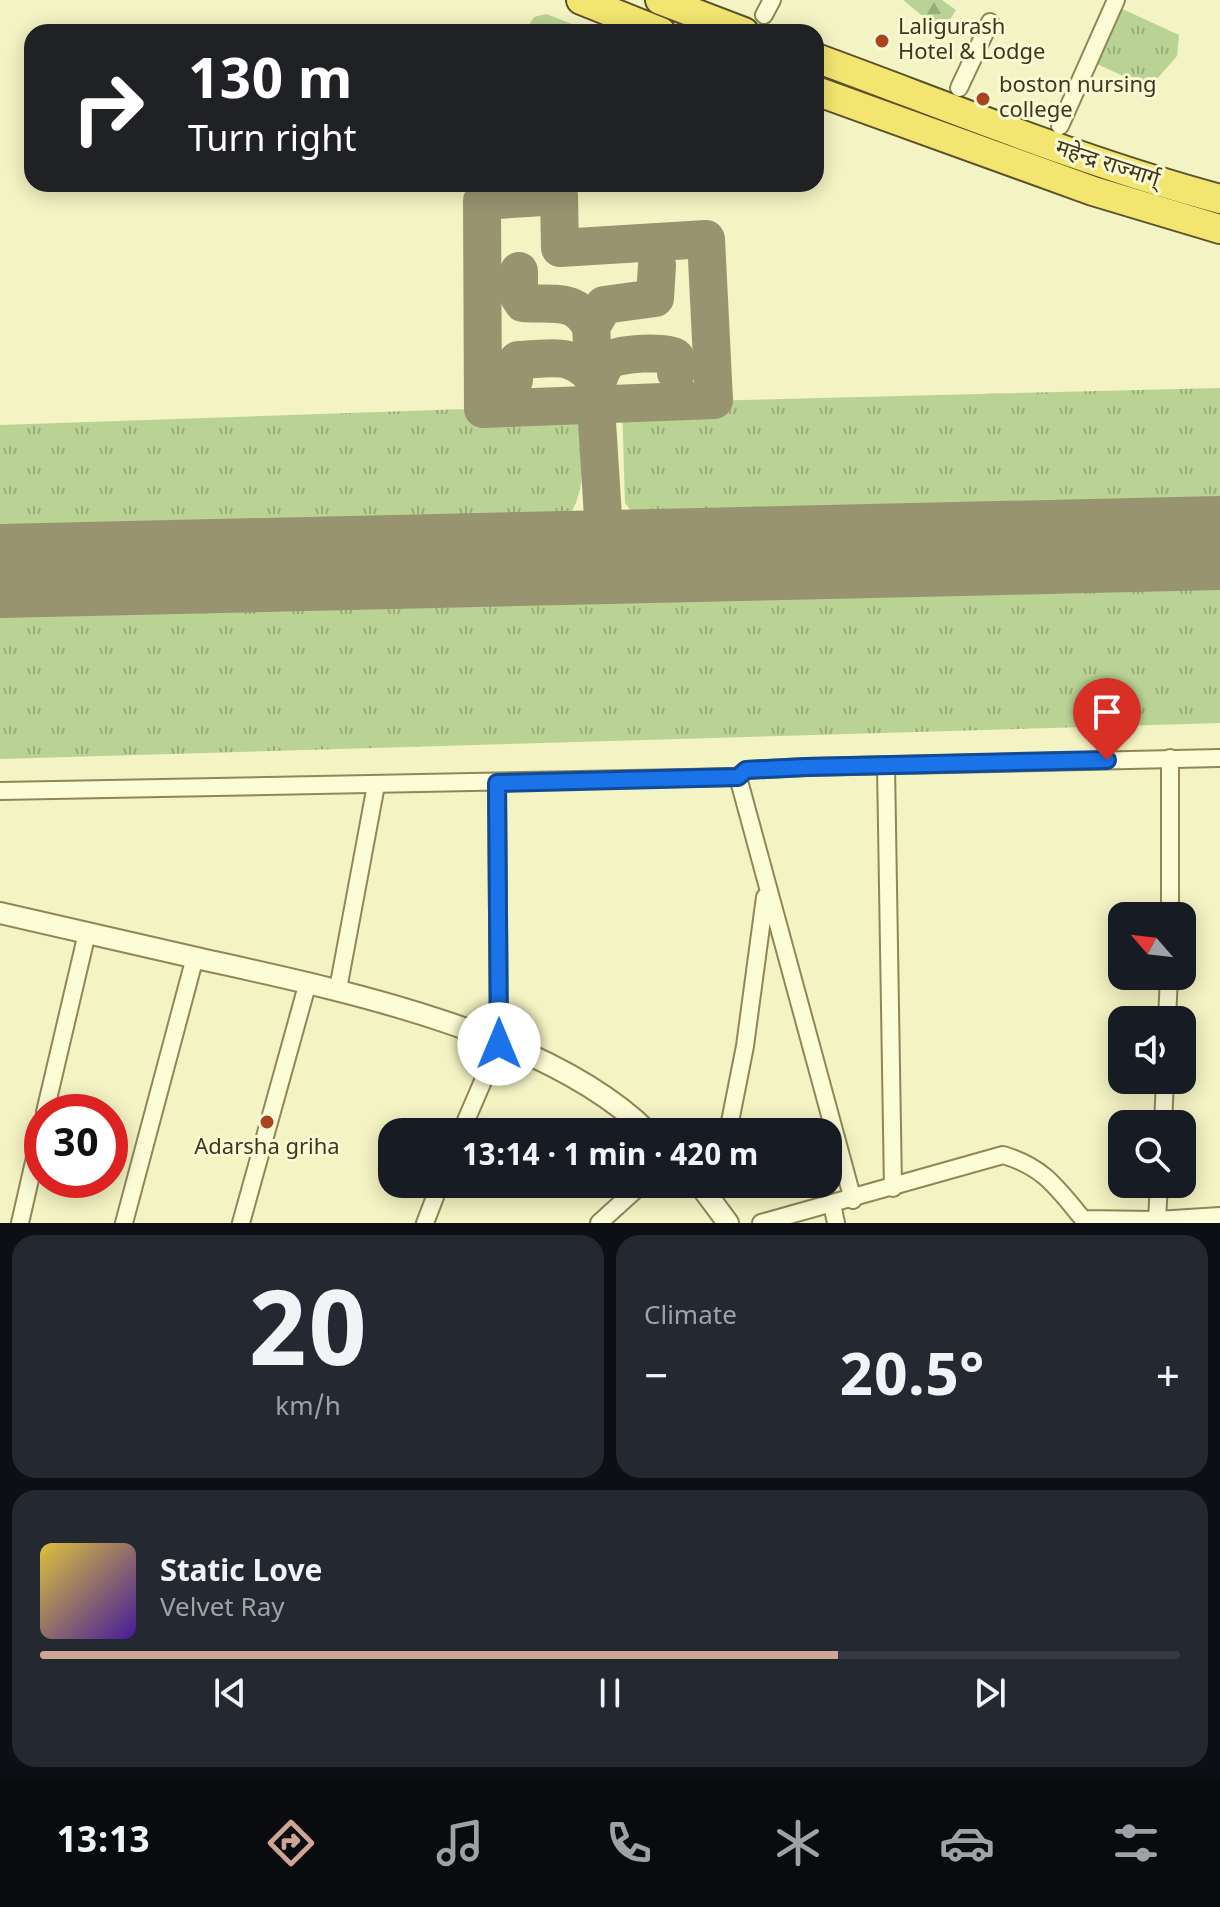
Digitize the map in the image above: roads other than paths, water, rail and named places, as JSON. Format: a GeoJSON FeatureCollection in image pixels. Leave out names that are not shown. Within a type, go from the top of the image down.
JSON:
{"type":"FeatureCollection","features":[{"type":"Feature","properties":{"kind":"highway"},"geometry":{"type":"LineString","coordinates":[[581,0],[641,24]]}},
{"type":"Feature","properties":{"kind":"highway"},"geometry":{"type":"LineString","coordinates":[[660,0],[760,16]]}},
{"type":"Feature","properties":{"kind":"highway","name":"महेन्द्र राज्मार्ग्"},"geometry":{"type":"LineString","coordinates":[[824,61],[1065,151],[1220,199]]}},
{"type":"Feature","properties":{"kind":"highway","name":"महेन्द्र राज्मार्ग्"},"geometry":{"type":"LineString","coordinates":[[824,94],[1078,186],[1220,229]]}},
{"type":"Feature","properties":{"kind":"street"},"geometry":{"type":"LineString","coordinates":[[1060,126],[1116,0]]}},
{"type":"Feature","properties":{"kind":"street"},"geometry":{"type":"LineString","coordinates":[[959,88],[990,22]]}},
{"type":"Feature","properties":{"kind":"street"},"geometry":{"type":"LineString","coordinates":[[1170,758],[1170,902]]}},
{"type":"Feature","properties":{"kind":"street"},"geometry":{"type":"LineString","coordinates":[[0,791],[738,777],[746,770],[1220,758]]}},
{"type":"Feature","properties":{"kind":"street"},"geometry":{"type":"LineString","coordinates":[[886,766],[893,1188]]}},
{"type":"Feature","properties":{"kind":"street"},"geometry":{"type":"LineString","coordinates":[[738,777],[853,1200]]}},
{"type":"Feature","properties":{"kind":"street"},"geometry":{"type":"LineString","coordinates":[[467,1118],[499,1044],[497,783]]}},
{"type":"Feature","properties":{"kind":"street"},"geometry":{"type":"LineString","coordinates":[[338,989],[376,785]]}},
{"type":"Feature","properties":{"kind":"street"},"geometry":{"type":"LineString","coordinates":[[731,1118],[745,1046],[767,888]]}},
{"type":"Feature","properties":{"kind":"street"},"geometry":{"type":"LineString","coordinates":[[0,913],[338,989],[420,1013],[567,1074],[609,1099],[631,1118]]}},
{"type":"Feature","properties":{"kind":"street"},"geometry":{"type":"LineString","coordinates":[[49,1094],[87,933]]}},
{"type":"Feature","properties":{"kind":"street"},"geometry":{"type":"LineString","coordinates":[[124,1223],[195,957]]}},
{"type":"Feature","properties":{"kind":"street"},"geometry":{"type":"LineString","coordinates":[[241,1223],[308,982]]}},
{"type":"Feature","properties":{"kind":"street"},"geometry":{"type":"LineString","coordinates":[[761,1223],[853,1200],[1003,1155],[1029,1163],[1052,1182],[1081,1221],[1220,1216]]}},
{"type":"Feature","properties":{"kind":"street"},"geometry":{"type":"LineString","coordinates":[[20,1223],[26,1198]]}},
{"type":"Feature","properties":{"kind":"street"},"geometry":{"type":"LineString","coordinates":[[425,1223],[435,1198]]}},
{"type":"Feature","properties":{"kind":"street"},"geometry":{"type":"LineString","coordinates":[[599,1223],[627,1198]]}},
{"type":"Feature","properties":{"kind":"street"},"geometry":{"type":"LineString","coordinates":[[718,1198],[728,1223]]}},
{"type":"Feature","properties":{"kind":"street"},"geometry":{"type":"LineString","coordinates":[[1157,1220],[1158,1198]]}},
{"type":"Feature","properties":{"kind":"street"},"geometry":{"type":"LineString","coordinates":[[832,1204],[836,1223]]}},
{"type":"Feature","properties":{"kind":"place","name":"Laligurash Hotel & Lodge"},"geometry":{"type":"Point","coordinates":[882,41]}},
{"type":"Feature","properties":{"kind":"place","name":"boston nursing college"},"geometry":{"type":"Point","coordinates":[983,99]}},
{"type":"Feature","properties":{"kind":"place","name":"Adarsha griha"},"geometry":{"type":"Point","coordinates":[267,1122]}}]}
